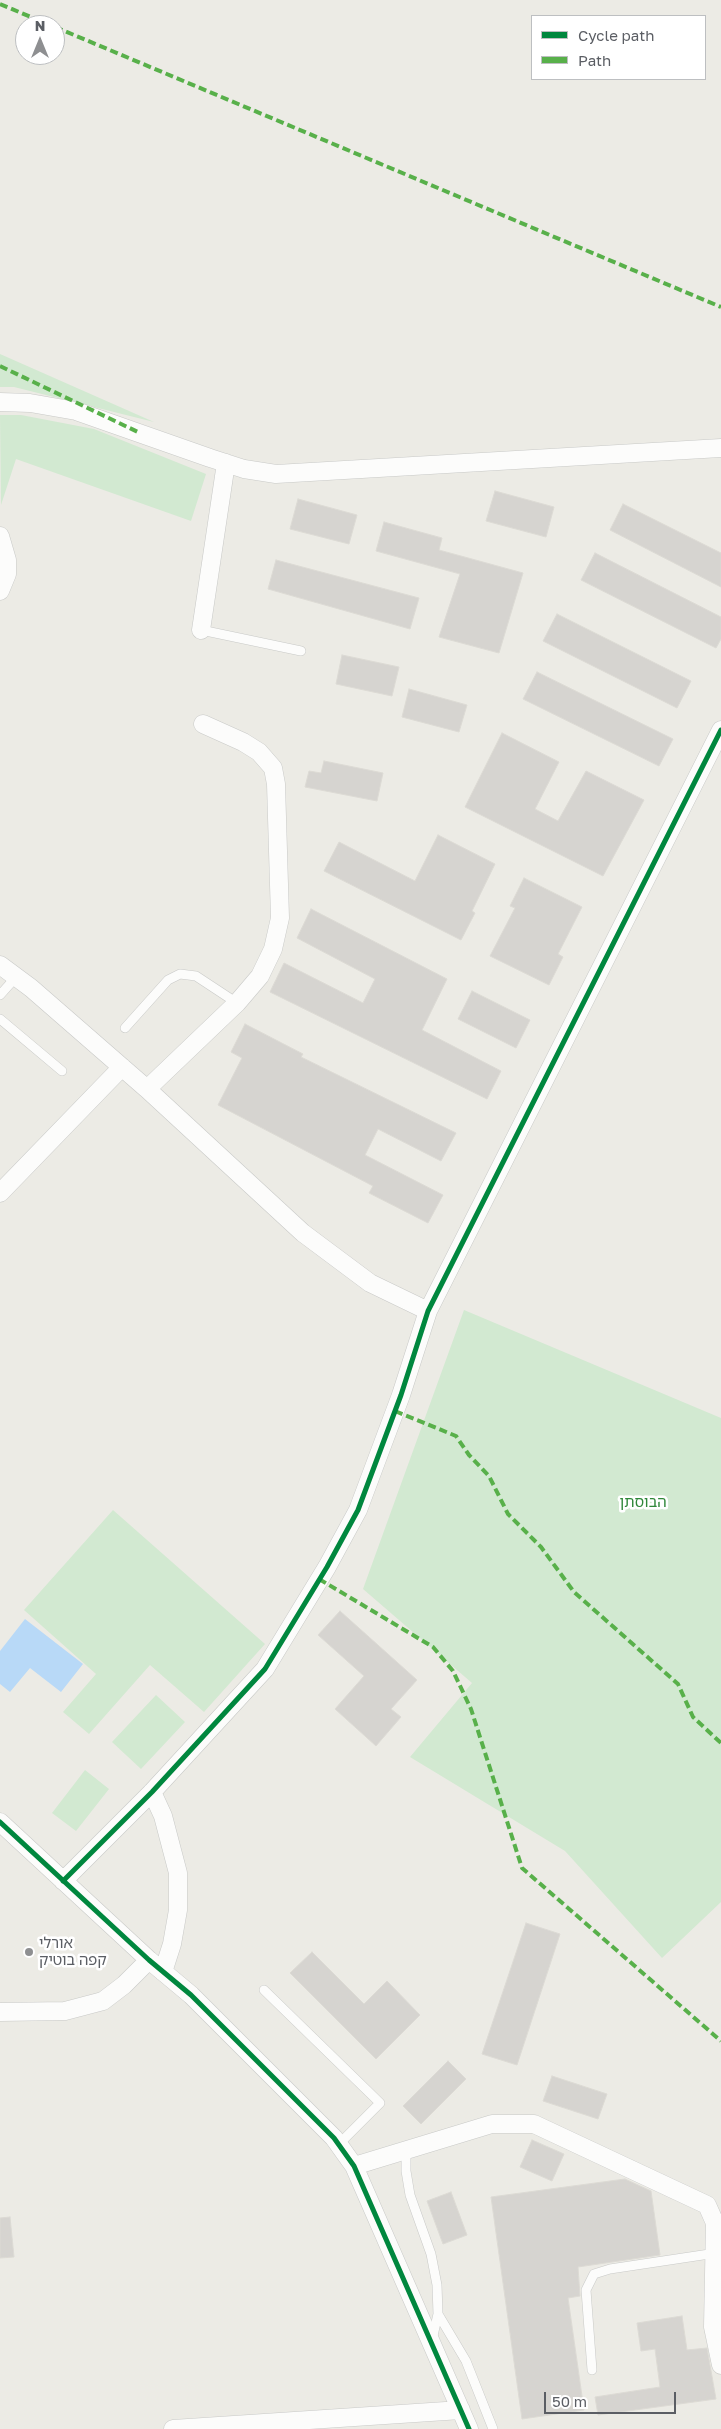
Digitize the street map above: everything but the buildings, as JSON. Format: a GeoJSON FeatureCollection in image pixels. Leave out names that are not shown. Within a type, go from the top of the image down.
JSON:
{"type":"FeatureCollection","features":[{"type":"Feature","properties":{"kind":"street"},"geometry":{"type":"LineString","coordinates":[[0,402],[30,403],[76,411],[226,463],[276,474],[721,448]]}},
{"type":"Feature","properties":{"kind":"street"},"geometry":{"type":"LineString","coordinates":[[201,630],[226,463]]}},
{"type":"Feature","properties":{"kind":"street"},"geometry":{"type":"LineString","coordinates":[[0,536],[7,560],[7,574],[0,591]]}},
{"type":"Feature","properties":{"kind":"street"},"geometry":{"type":"LineString","coordinates":[[147,1089],[237,1003],[260,976],[273,949],[280,918],[276,784],[273,768],[259,752],[243,742],[203,724]]}},
{"type":"Feature","properties":{"kind":"street"},"geometry":{"type":"LineString","coordinates":[[64,1881],[152,1792],[265,1669],[326,1567],[358,1510],[401,1395],[428,1311],[721,730]]}},
{"type":"Feature","properties":{"kind":"street"},"geometry":{"type":"LineString","coordinates":[[0,964],[147,1089],[303,1233],[370,1283],[428,1311]]}},
{"type":"Feature","properties":{"kind":"street"},"geometry":{"type":"LineString","coordinates":[[0,1193],[122,1067]]}},
{"type":"Feature","properties":{"kind":"street"},"geometry":{"type":"LineString","coordinates":[[152,1792],[163,1816],[178,1873],[176,1919],[172,1944],[163,1972]]}},
{"type":"Feature","properties":{"kind":"street"},"geometry":{"type":"LineString","coordinates":[[0,1822],[149,1960],[191,1995],[309,2111],[338,2144],[354,2166],[469,2429]]}},
{"type":"Feature","properties":{"kind":"street"},"geometry":{"type":"LineString","coordinates":[[0,2012],[65,2011],[103,2001],[124,1985],[149,1960]]}},
{"type":"Feature","properties":{"kind":"street"},"geometry":{"type":"LineString","coordinates":[[354,2166],[492,2124],[534,2124],[707,2205],[715,2224],[718,2253],[713,2327],[721,2365]]}},
{"type":"Feature","properties":{"kind":"street"},"geometry":{"type":"LineString","coordinates":[[173,2429],[461,2410]]}},
{"type":"Feature","properties":{"kind":"lane"},"geometry":{"type":"LineString","coordinates":[[201,630],[301,651]]}},
{"type":"Feature","properties":{"kind":"lane"},"geometry":{"type":"LineString","coordinates":[[125,1028],[168,980],[180,974],[196,976],[237,1003]]}},
{"type":"Feature","properties":{"kind":"lane"},"geometry":{"type":"LineString","coordinates":[[0,995],[16,977]]}},
{"type":"Feature","properties":{"kind":"lane"},"geometry":{"type":"LineString","coordinates":[[0,1019],[62,1072]]}},
{"type":"Feature","properties":{"kind":"lane"},"geometry":{"type":"LineString","coordinates":[[264,1990],[380,2103],[338,2144]]}},
{"type":"Feature","properties":{"kind":"lane"},"geometry":{"type":"LineString","coordinates":[[406,2150],[406,2170],[410,2195],[431,2254],[437,2285],[438,2314],[431,2342]]}},
{"type":"Feature","properties":{"kind":"lane"},"geometry":{"type":"LineString","coordinates":[[592,2370],[586,2290],[594,2274],[610,2268],[718,2253]]}},
{"type":"Feature","properties":{"kind":"lane"},"geometry":{"type":"LineString","coordinates":[[438,2314],[466,2361],[493,2429]]}},
{"type":"Feature","properties":{"kind":"green space"},"geometry":{"type":"Polygon","coordinates":[[[0,354],[154,422],[14,387],[0,387],[0,354]]]}},
{"type":"Feature","properties":{"kind":"green space"},"geometry":{"type":"Polygon","coordinates":[[[0,415],[21,415],[94,429],[206,474],[191,521],[16,459],[1,505],[0,415]]]}},
{"type":"Feature","properties":{"kind":"green space","name":"הבוסתן"},"geometry":{"type":"Polygon","coordinates":[[[464,1310],[721,1418],[721,1902],[662,1958],[565,1851],[410,1757],[472,1683],[363,1589],[464,1310]]]}},
{"type":"Feature","properties":{"kind":"green space"},"geometry":{"type":"Polygon","coordinates":[[[113,1510],[265,1644],[204,1712],[150,1665],[89,1734],[63,1712],[96,1674],[24,1610],[113,1510]]]}},
{"type":"Feature","properties":{"kind":"green space"},"geometry":{"type":"Polygon","coordinates":[[[156,1695],[185,1722],[141,1769],[112,1742],[156,1695]]]}},
{"type":"Feature","properties":{"kind":"green space"},"geometry":{"type":"Polygon","coordinates":[[[85,1770],[109,1789],[76,1831],[52,1813],[85,1770]]]}},
{"type":"Feature","properties":{"kind":"water"},"geometry":{"type":"Polygon","coordinates":[[[25,1619],[83,1664],[61,1692],[30,1668],[10,1692],[0,1684],[0,1651],[25,1619]]]}},
{"type":"Feature","properties":{"kind":"marked path"},"geometry":{"type":"LineString","coordinates":[[0,4],[26,15]]}},
{"type":"Feature","properties":{"kind":"marked path"},"geometry":{"type":"LineString","coordinates":[[65,31],[721,307]]}},
{"type":"Feature","properties":{"kind":"marked path"},"geometry":{"type":"LineString","coordinates":[[0,366],[140,433]]}},
{"type":"Feature","properties":{"kind":"marked path"},"geometry":{"type":"LineString","coordinates":[[395,1411],[456,1436],[469,1455],[489,1476],[508,1514],[541,1547],[574,1592],[678,1684],[693,1717],[721,1743]]}},
{"type":"Feature","properties":{"kind":"marked path"},"geometry":{"type":"LineString","coordinates":[[319,1579],[433,1647],[453,1671],[471,1709],[522,1868],[721,2041]]}},
{"type":"Feature","properties":{"kind":"cycle path"},"geometry":{"type":"LineString","coordinates":[[63,1881],[152,1792],[265,1669],[327,1567],[358,1510],[401,1395],[428,1311],[721,730]]}},
{"type":"Feature","properties":{"kind":"cycle path"},"geometry":{"type":"LineString","coordinates":[[0,1822],[149,1960],[191,1995],[334,2138],[354,2166],[469,2429]]}},
{"type":"Feature","properties":{"kind":"place","name":"אורלי קפה בוטיק"},"geometry":{"type":"Point","coordinates":[29,1952]}}]}
